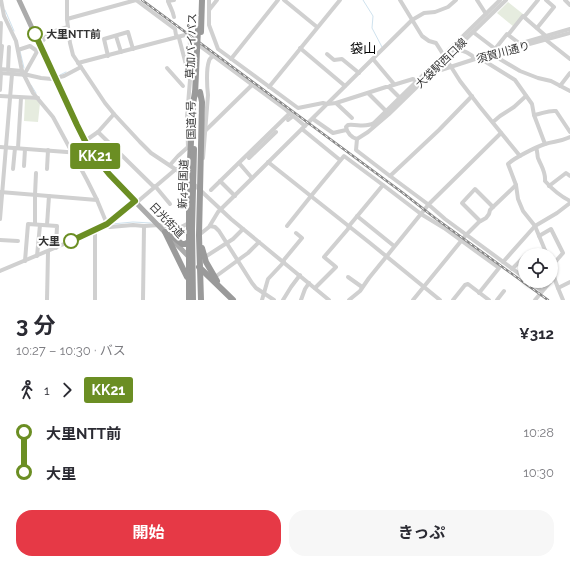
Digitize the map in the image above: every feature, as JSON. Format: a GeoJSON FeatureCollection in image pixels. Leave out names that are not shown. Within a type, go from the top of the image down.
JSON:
{"type":"FeatureCollection","features":[{"type":"Feature","properties":{"kind":"highway","name":"草加バイパス"},"geometry":{"type":"LineString","coordinates":[[198,92],[199,0]]}},
{"type":"Feature","properties":{"kind":"highway","name":"草加バイパス"},"geometry":{"type":"LineString","coordinates":[[199,31],[202,0]]}},
{"type":"Feature","properties":{"kind":"highway","name":"新4号国道"},"geometry":{"type":"LineString","coordinates":[[193,300],[193,148],[198,92]]}},
{"type":"Feature","properties":{"kind":"highway","name":"国道4号"},"geometry":{"type":"LineString","coordinates":[[198,92],[202,102],[199,237],[201,300]]}},
{"type":"Feature","properties":{"kind":"highway","name":"国道4号"},"geometry":{"type":"LineString","coordinates":[[189,300],[190,165],[193,104],[198,92]]}},
{"type":"Feature","properties":{"kind":"highway","name":"新4号国道"},"geometry":{"type":"LineString","coordinates":[[193,148],[196,214],[197,300]]}},
{"type":"Feature","properties":{"kind":"highway"},"geometry":{"type":"LineString","coordinates":[[166,233],[182,244],[189,242]]}},
{"type":"Feature","properties":{"kind":"highway"},"geometry":{"type":"LineString","coordinates":[[166,233],[188,280]]}},
{"type":"Feature","properties":{"kind":"highway"},"geometry":{"type":"LineString","coordinates":[[199,237],[209,267],[219,286]]}},
{"type":"Feature","properties":{"kind":"highway","name":"日光街道"},"geometry":{"type":"LineString","coordinates":[[189,257],[233,300]]}},
{"type":"Feature","properties":{"kind":"highway"},"geometry":{"type":"LineString","coordinates":[[201,288],[202,284],[208,281],[219,286]]}},
{"type":"Feature","properties":{"kind":"main road","name":"日光街道"},"geometry":{"type":"LineString","coordinates":[[19,0],[39,47],[85,141],[109,174],[189,257]]}},
{"type":"Feature","properties":{"kind":"street"},"geometry":{"type":"LineString","coordinates":[[1,0],[4,16],[16,41],[23,73],[33,93],[53,117],[97,200],[107,224],[110,227],[159,225],[179,228],[189,223]]}},
{"type":"Feature","properties":{"kind":"street"},"geometry":{"type":"LineString","coordinates":[[67,0],[67,19],[73,55],[114,114],[144,147],[156,157],[176,168],[190,179],[243,229],[329,300]]}},
{"type":"Feature","properties":{"kind":"street"},"geometry":{"type":"LineString","coordinates":[[67,19],[136,0],[175,29],[190,80],[187,118],[193,148],[190,165]]}},
{"type":"Feature","properties":{"kind":"street"},"geometry":{"type":"LineString","coordinates":[[174,0],[168,0],[174,17]]}},
{"type":"Feature","properties":{"kind":"street"},"geometry":{"type":"LineString","coordinates":[[209,0],[209,25],[218,49],[298,108],[324,103],[336,103],[368,92],[389,87],[394,84],[413,79],[416,81]]}},
{"type":"Feature","properties":{"kind":"street"},"geometry":{"type":"LineString","coordinates":[[209,10],[217,0]]}},
{"type":"Feature","properties":{"kind":"street"},"geometry":{"type":"LineString","coordinates":[[231,59],[278,0]]}},
{"type":"Feature","properties":{"kind":"street"},"geometry":{"type":"LineString","coordinates":[[284,0],[317,27]]}},
{"type":"Feature","properties":{"kind":"street"},"geometry":{"type":"LineString","coordinates":[[269,87],[340,0]]}},
{"type":"Feature","properties":{"kind":"street"},"geometry":{"type":"LineString","coordinates":[[400,0],[422,36],[436,44],[472,96],[520,156]]}},
{"type":"Feature","properties":{"kind":"street"},"geometry":{"type":"LineString","coordinates":[[199,237],[210,226],[216,213],[235,196],[412,20],[424,13],[435,12],[448,7],[456,0]]}},
{"type":"Feature","properties":{"kind":"street"},"geometry":{"type":"LineString","coordinates":[[478,0],[486,14]]}},
{"type":"Feature","properties":{"kind":"street","name":"大袋駅西口線"},"geometry":{"type":"LineString","coordinates":[[375,124],[386,111],[436,67],[500,0]]}},
{"type":"Feature","properties":{"kind":"street","name":"大袋駅西口線"},"geometry":{"type":"LineString","coordinates":[[375,124],[416,81],[455,49],[506,0]]}},
{"type":"Feature","properties":{"kind":"street"},"geometry":{"type":"LineString","coordinates":[[494,52],[507,34],[508,35],[536,2],[531,0]]}},
{"type":"Feature","properties":{"kind":"street"},"geometry":{"type":"LineString","coordinates":[[537,28],[554,7],[546,0]]}},
{"type":"Feature","properties":{"kind":"street"},"geometry":{"type":"LineString","coordinates":[[565,0],[570,4]]}},
{"type":"Feature","properties":{"kind":"street"},"geometry":{"type":"LineString","coordinates":[[524,17],[570,60]]}},
{"type":"Feature","properties":{"kind":"street"},"geometry":{"type":"LineString","coordinates":[[0,23],[0,90]]}},
{"type":"Feature","properties":{"kind":"street"},"geometry":{"type":"LineString","coordinates":[[23,73],[49,33],[68,26]]}},
{"type":"Feature","properties":{"kind":"street"},"geometry":{"type":"LineString","coordinates":[[494,52],[520,43],[547,38],[570,29]]}},
{"type":"Feature","properties":{"kind":"street"},"geometry":{"type":"LineString","coordinates":[[108,56],[104,39],[128,32],[133,49]]}},
{"type":"Feature","properties":{"kind":"street"},"geometry":{"type":"LineString","coordinates":[[473,32],[494,52],[520,71],[551,81],[570,91]]}},
{"type":"Feature","properties":{"kind":"street","name":"須賀川通り"},"geometry":{"type":"LineString","coordinates":[[436,67],[441,70],[482,58],[494,52],[570,33]]}},
{"type":"Feature","properties":{"kind":"street"},"geometry":{"type":"LineString","coordinates":[[0,71],[8,70],[47,79],[55,78],[68,74],[79,65],[185,35],[292,115],[303,128],[340,160]]}},
{"type":"Feature","properties":{"kind":"street"},"geometry":{"type":"LineString","coordinates":[[508,35],[520,43]]}},
{"type":"Feature","properties":{"kind":"street"},"geometry":{"type":"LineString","coordinates":[[116,36],[121,52]]}},
{"type":"Feature","properties":{"kind":"street"},"geometry":{"type":"LineString","coordinates":[[187,74],[189,72],[190,39]]}},
{"type":"Feature","properties":{"kind":"street"},"geometry":{"type":"LineString","coordinates":[[1,46],[18,48],[30,46],[39,47]]}},
{"type":"Feature","properties":{"kind":"street"},"geometry":{"type":"LineString","coordinates":[[8,70],[10,47]]}},
{"type":"Feature","properties":{"kind":"street"},"geometry":{"type":"LineString","coordinates":[[300,48],[345,86]]}},
{"type":"Feature","properties":{"kind":"street"},"geometry":{"type":"LineString","coordinates":[[455,49],[465,51],[475,59]]}},
{"type":"Feature","properties":{"kind":"street"},"geometry":{"type":"LineString","coordinates":[[327,54],[334,60],[342,59],[359,73]]}},
{"type":"Feature","properties":{"kind":"street"},"geometry":{"type":"LineString","coordinates":[[201,164],[203,161],[206,130],[208,95],[206,86],[209,60],[213,56]]}},
{"type":"Feature","properties":{"kind":"street"},"geometry":{"type":"LineString","coordinates":[[482,58],[515,80],[532,104],[534,115],[545,144]]}},
{"type":"Feature","properties":{"kind":"street"},"geometry":{"type":"LineString","coordinates":[[373,59],[394,84]]}},
{"type":"Feature","properties":{"kind":"street"},"geometry":{"type":"LineString","coordinates":[[167,68],[183,86]]}},
{"type":"Feature","properties":{"kind":"street"},"geometry":{"type":"LineString","coordinates":[[0,71],[12,74],[23,73]]}},
{"type":"Feature","properties":{"kind":"street"},"geometry":{"type":"LineString","coordinates":[[560,86],[570,73]]}},
{"type":"Feature","properties":{"kind":"street"},"geometry":{"type":"LineString","coordinates":[[0,219],[1,192],[12,74]]}},
{"type":"Feature","properties":{"kind":"street"},"geometry":{"type":"LineString","coordinates":[[206,130],[252,85]]}},
{"type":"Feature","properties":{"kind":"street"},"geometry":{"type":"LineString","coordinates":[[389,87],[400,99]]}},
{"type":"Feature","properties":{"kind":"street"},"geometry":{"type":"LineString","coordinates":[[368,92],[386,111]]}},
{"type":"Feature","properties":{"kind":"street"},"geometry":{"type":"LineString","coordinates":[[0,96],[38,98]]}},
{"type":"Feature","properties":{"kind":"street"},"geometry":{"type":"LineString","coordinates":[[390,176],[439,130],[472,96]]}},
{"type":"Feature","properties":{"kind":"street"},"geometry":{"type":"LineString","coordinates":[[492,122],[514,107],[526,96]]}},
{"type":"Feature","properties":{"kind":"street"},"geometry":{"type":"LineString","coordinates":[[13,170],[22,98]]}},
{"type":"Feature","properties":{"kind":"street"},"geometry":{"type":"LineString","coordinates":[[336,103],[352,118]]}},
{"type":"Feature","properties":{"kind":"street"},"geometry":{"type":"LineString","coordinates":[[534,115],[549,110],[556,111],[570,132]]}},
{"type":"Feature","properties":{"kind":"street"},"geometry":{"type":"LineString","coordinates":[[85,141],[98,132],[114,114]]}},
{"type":"Feature","properties":{"kind":"street"},"geometry":{"type":"LineString","coordinates":[[288,120],[292,115]]}},
{"type":"Feature","properties":{"kind":"street"},"geometry":{"type":"LineString","coordinates":[[211,190],[292,115]]}},
{"type":"Feature","properties":{"kind":"street"},"geometry":{"type":"LineString","coordinates":[[312,118],[333,133],[346,130]]}},
{"type":"Feature","properties":{"kind":"street"},"geometry":{"type":"LineString","coordinates":[[346,130],[347,126],[350,124],[365,126],[375,124]]}},
{"type":"Feature","properties":{"kind":"street"},"geometry":{"type":"LineString","coordinates":[[357,139],[368,132],[375,124]]}},
{"type":"Feature","properties":{"kind":"street"},"geometry":{"type":"LineString","coordinates":[[365,126],[368,132]]}},
{"type":"Feature","properties":{"kind":"street"},"geometry":{"type":"LineString","coordinates":[[346,130],[352,137],[357,139]]}},
{"type":"Feature","properties":{"kind":"street"},"geometry":{"type":"LineString","coordinates":[[98,132],[155,187],[170,204]]}},
{"type":"Feature","properties":{"kind":"street"},"geometry":{"type":"LineString","coordinates":[[249,158],[264,141],[276,132]]}},
{"type":"Feature","properties":{"kind":"street"},"geometry":{"type":"LineString","coordinates":[[348,300],[360,291],[394,246],[428,205],[501,133]]}},
{"type":"Feature","properties":{"kind":"street"},"geometry":{"type":"LineString","coordinates":[[544,248],[535,226],[523,211],[518,199],[516,185],[508,164],[520,156],[545,144],[562,141],[570,137]]}},
{"type":"Feature","properties":{"kind":"street"},"geometry":{"type":"LineString","coordinates":[[357,139],[356,150],[466,235],[518,272]]}},
{"type":"Feature","properties":{"kind":"street"},"geometry":{"type":"LineString","coordinates":[[0,147],[85,153],[91,150]]}},
{"type":"Feature","properties":{"kind":"street"},"geometry":{"type":"LineString","coordinates":[[170,165],[178,156],[193,148]]}},
{"type":"Feature","properties":{"kind":"street"},"geometry":{"type":"LineString","coordinates":[[503,262],[535,226],[557,213],[570,202],[563,198],[545,181],[546,176],[537,156],[538,152],[536,148]]}},
{"type":"Feature","properties":{"kind":"street"},"geometry":{"type":"LineString","coordinates":[[24,166],[25,149]]}},
{"type":"Feature","properties":{"kind":"street"},"geometry":{"type":"LineString","coordinates":[[47,169],[48,150]]}},
{"type":"Feature","properties":{"kind":"street"},"geometry":{"type":"LineString","coordinates":[[288,225],[344,156],[421,214],[444,228],[499,268],[479,293]]}},
{"type":"Feature","properties":{"kind":"street"},"geometry":{"type":"LineString","coordinates":[[268,162],[440,300]]}},
{"type":"Feature","properties":{"kind":"street"},"geometry":{"type":"LineString","coordinates":[[239,163],[252,178]]}},
{"type":"Feature","properties":{"kind":"street"},"geometry":{"type":"LineString","coordinates":[[0,271],[48,252],[107,224],[155,187],[176,168]]}},
{"type":"Feature","properties":{"kind":"street"},"geometry":{"type":"LineString","coordinates":[[36,172],[35,195],[38,225],[37,256]]}},
{"type":"Feature","properties":{"kind":"street"},"geometry":{"type":"LineString","coordinates":[[549,186],[566,173],[570,176]]}},
{"type":"Feature","properties":{"kind":"street"},"geometry":{"type":"LineString","coordinates":[[220,181],[235,196]]}},
{"type":"Feature","properties":{"kind":"street"},"geometry":{"type":"LineString","coordinates":[[315,288],[336,267],[324,257],[383,184]]}},
{"type":"Feature","properties":{"kind":"street"},"geometry":{"type":"LineString","coordinates":[[413,300],[461,240],[480,221],[486,218],[490,210],[516,185]]}},
{"type":"Feature","properties":{"kind":"street"},"geometry":{"type":"LineString","coordinates":[[480,221],[462,203],[475,190],[493,207]]}},
{"type":"Feature","properties":{"kind":"street"},"geometry":{"type":"LineString","coordinates":[[1,192],[97,200]]}},
{"type":"Feature","properties":{"kind":"street"},"geometry":{"type":"LineString","coordinates":[[47,225],[49,196]]}},
{"type":"Feature","properties":{"kind":"street"},"geometry":{"type":"LineString","coordinates":[[357,216],[394,246]]}},
{"type":"Feature","properties":{"kind":"street"},"geometry":{"type":"LineString","coordinates":[[25,261],[28,224],[57,226],[56,248]]}},
{"type":"Feature","properties":{"kind":"street"},"geometry":{"type":"LineString","coordinates":[[143,300],[144,226]]}},
{"type":"Feature","properties":{"kind":"street"},"geometry":{"type":"LineString","coordinates":[[210,226],[217,229],[256,288],[274,300]]}},
{"type":"Feature","properties":{"kind":"street"},"geometry":{"type":"LineString","coordinates":[[205,257],[236,236],[243,229]]}},
{"type":"Feature","properties":{"kind":"street"},"geometry":{"type":"LineString","coordinates":[[539,236],[551,229],[563,253],[558,259]]}},
{"type":"Feature","properties":{"kind":"street"},"geometry":{"type":"LineString","coordinates":[[94,231],[95,300]]}},
{"type":"Feature","properties":{"kind":"street"},"geometry":{"type":"LineString","coordinates":[[262,300],[268,279],[284,262],[302,238],[296,233]]}},
{"type":"Feature","properties":{"kind":"street"},"geometry":{"type":"LineString","coordinates":[[0,240],[18,242]]}},
{"type":"Feature","properties":{"kind":"street"},"geometry":{"type":"LineString","coordinates":[[215,277],[248,253],[259,242]]}},
{"type":"Feature","properties":{"kind":"street"},"geometry":{"type":"LineString","coordinates":[[47,300],[48,252]]}},
{"type":"Feature","properties":{"kind":"street"},"geometry":{"type":"LineString","coordinates":[[512,269],[518,263]]}},
{"type":"Feature","properties":{"kind":"street"},"geometry":{"type":"LineString","coordinates":[[283,300],[300,275]]}},
{"type":"Feature","properties":{"kind":"street"},"geometry":{"type":"LineString","coordinates":[[348,276],[362,288]]}},
{"type":"Feature","properties":{"kind":"street"},"geometry":{"type":"LineString","coordinates":[[563,300],[558,288],[570,282]]}},
{"type":"Feature","properties":{"kind":"street"},"geometry":{"type":"LineString","coordinates":[[300,300],[309,283]]}},
{"type":"Feature","properties":{"kind":"street"},"geometry":{"type":"LineString","coordinates":[[453,300],[465,285],[468,284],[489,300]]}},
{"type":"Feature","properties":{"kind":"street"},"geometry":{"type":"LineString","coordinates":[[538,299],[544,289]]}},
{"type":"Feature","properties":{"kind":"street"},"geometry":{"type":"LineString","coordinates":[[497,300],[504,291]]}},
{"type":"Feature","properties":{"kind":"shaded area"},"geometry":{"type":"Polygon","coordinates":[[[508,2],[523,14],[514,27],[497,13],[508,2]]]}},
{"type":"Feature","properties":{"kind":"shaded area"},"geometry":{"type":"Polygon","coordinates":[[[25,99],[37,100],[40,103],[38,122],[24,121],[25,99]]]}},
{"type":"Feature","properties":{"kind":"waterway"},"geometry":{"type":"LineString","coordinates":[[363,0],[373,16],[372,28],[382,47]]}},
{"type":"Feature","properties":{"kind":"waterway"},"geometry":{"type":"LineString","coordinates":[[5,10],[14,31]]}},
{"type":"Feature","properties":{"kind":"waterway"},"geometry":{"type":"LineString","coordinates":[[20,51],[24,68]]}},
{"type":"Feature","properties":{"kind":"waterway"},"geometry":{"type":"LineString","coordinates":[[60,75],[66,72]]}},
{"type":"Feature","properties":{"kind":"waterway"},"geometry":{"type":"LineString","coordinates":[[31,85],[36,93]]}},
{"type":"Feature","properties":{"kind":"waterway"},"geometry":{"type":"LineString","coordinates":[[112,224],[133,222],[151,223]]}},
{"type":"Feature","properties":{"kind":"railway"},"geometry":{"type":"LineString","coordinates":[[142,0],[435,218],[548,300]]}},
{"type":"Feature","properties":{"kind":"bus line","name":"KK21"},"geometry":{"type":"LineString","coordinates":[[35,34],[85,141],[109,174],[135,201],[107,224],[71,241]]}},
{"type":"Feature","properties":{"kind":"place","name":"大里NTT前"},"geometry":{"type":"Point","coordinates":[35,34]}},
{"type":"Feature","properties":{"kind":"place","name":"大里"},"geometry":{"type":"Point","coordinates":[71,241]}},
{"type":"Feature","properties":{"kind":"district","name":"袋山"},"geometry":{"type":"Point","coordinates":[363,48]}}]}
